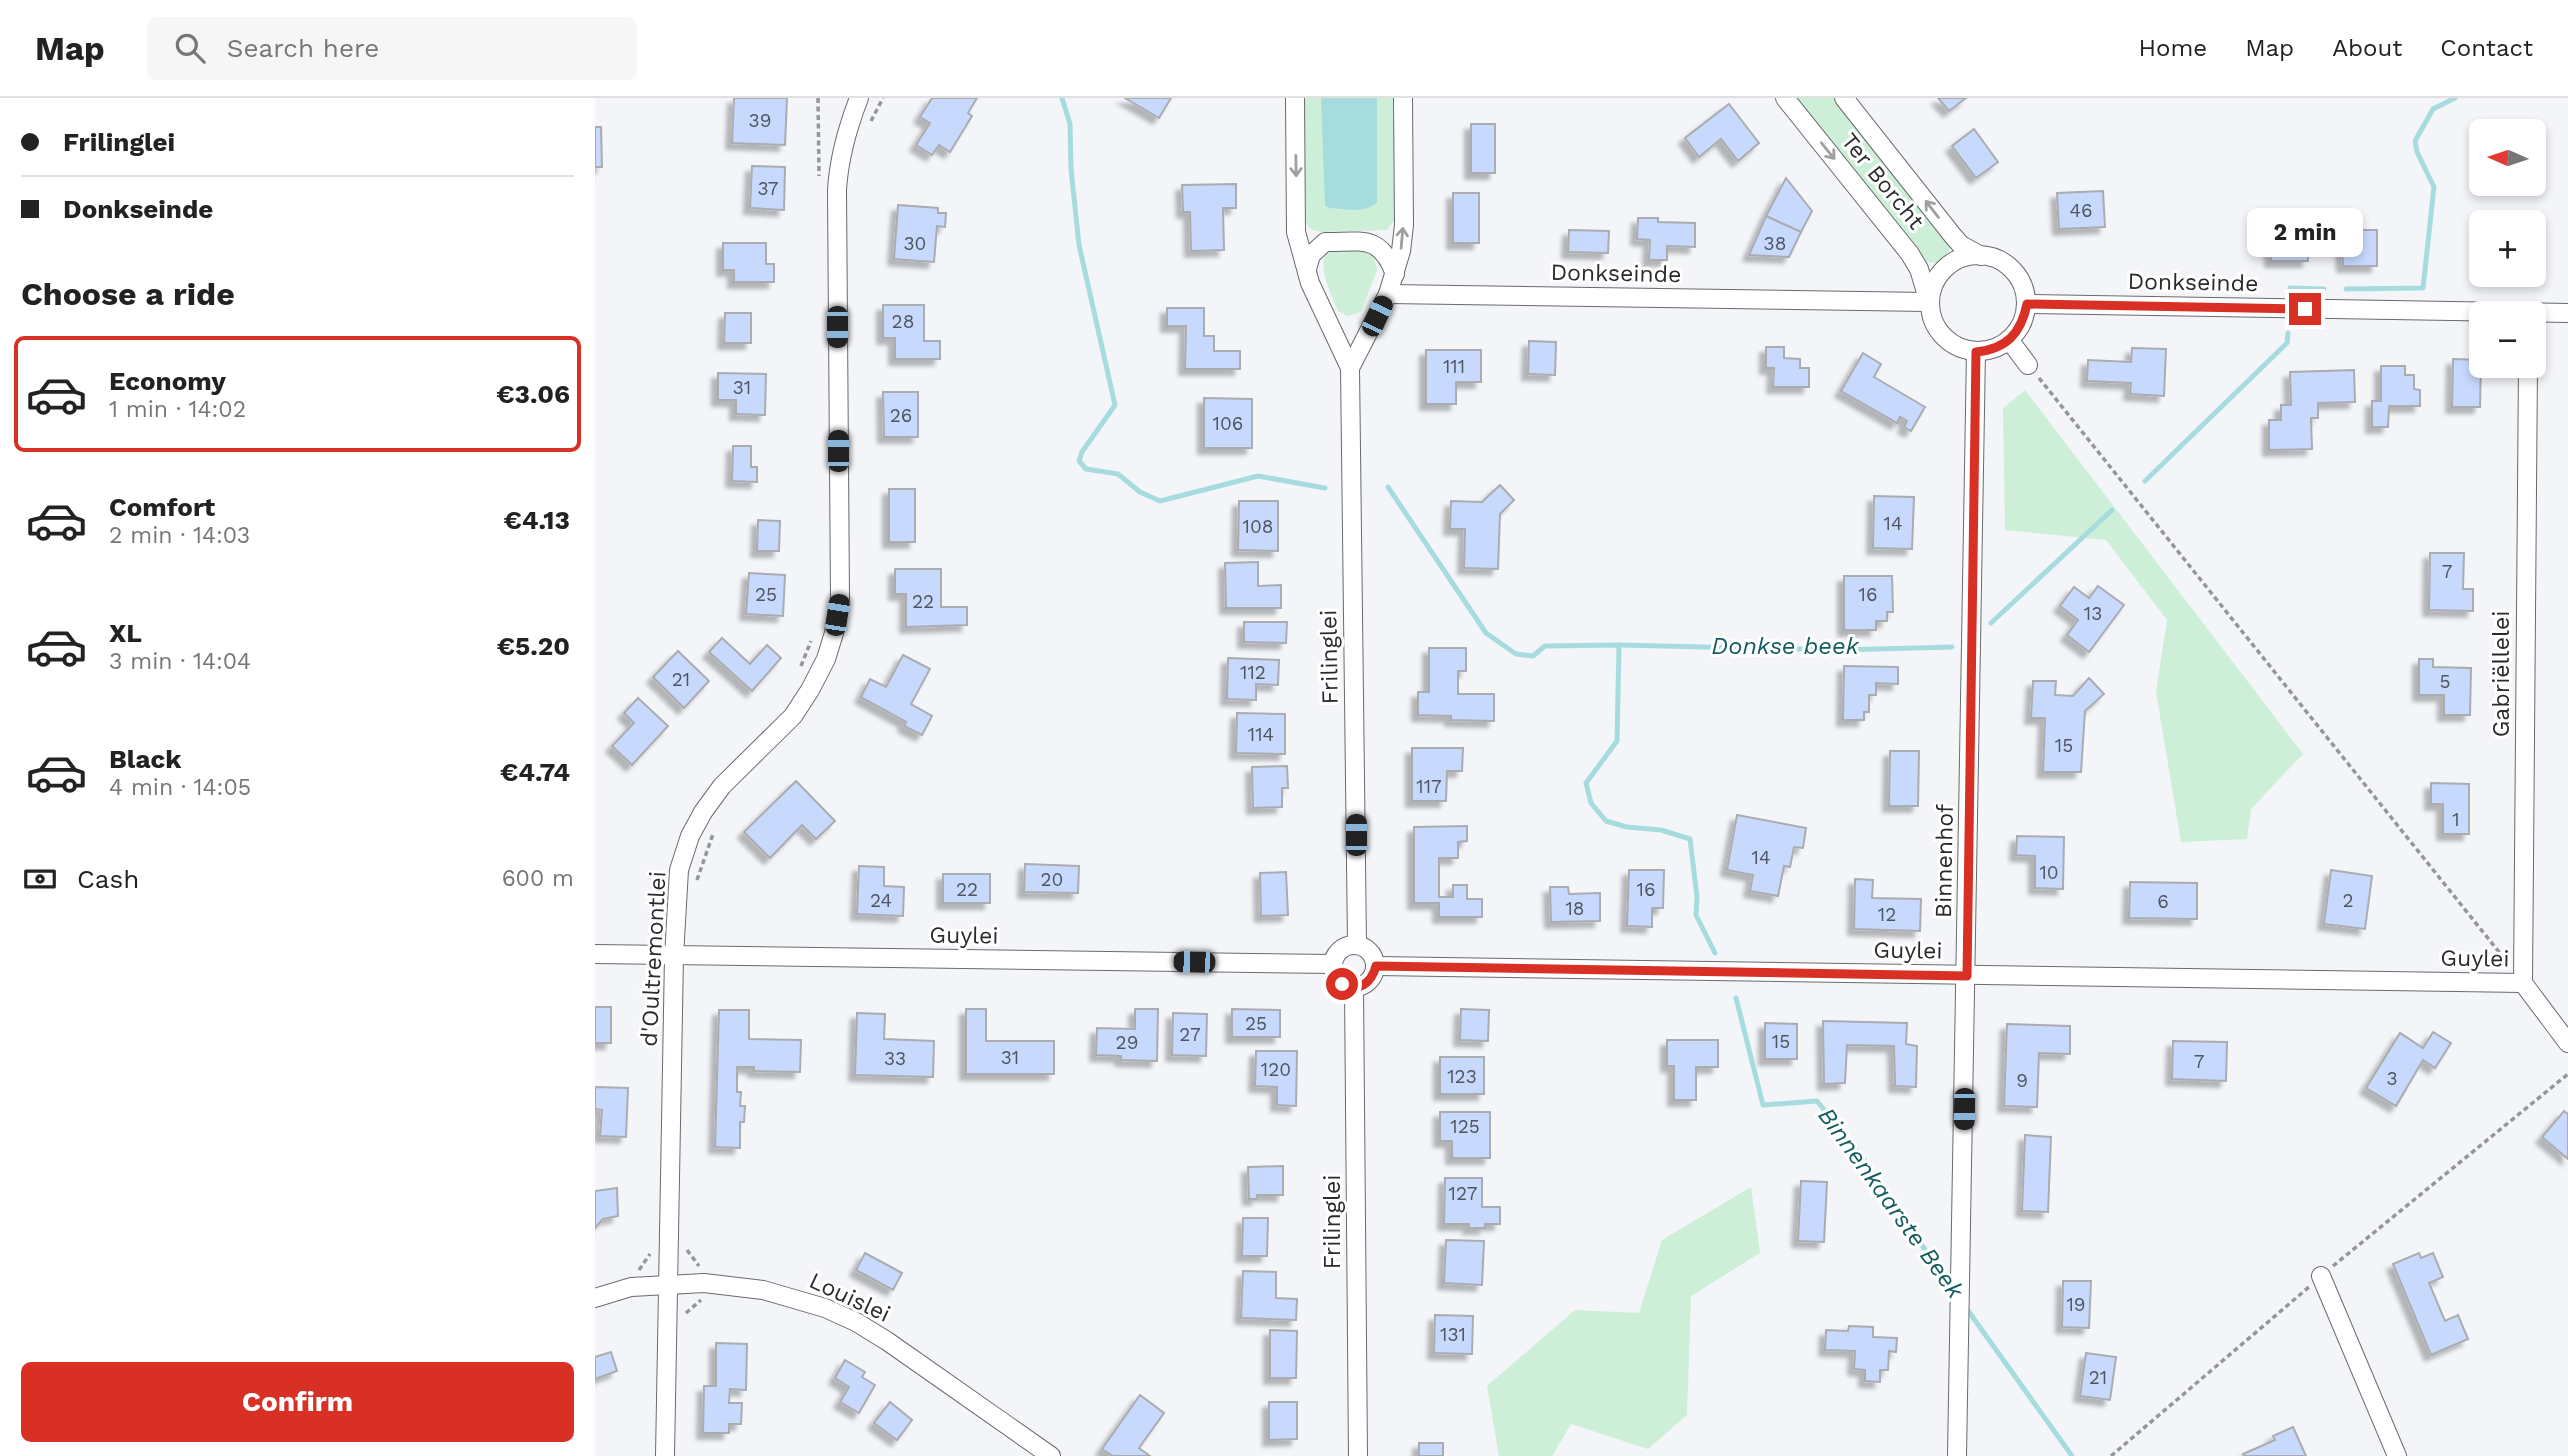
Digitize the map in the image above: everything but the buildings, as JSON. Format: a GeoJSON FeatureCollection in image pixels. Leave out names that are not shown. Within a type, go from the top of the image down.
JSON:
{"type":"FeatureCollection","features":[{"type":"Feature","properties":{"kind":"street","name":"d'Oultremontlei"},"geometry":{"type":"LineString","coordinates":[[665,1456],[674,956],[679,870],[690,836],[703,812],[722,786],[793,716],[821,669],[834,633],[840,598],[837,190],[839,162],[848,126],[859,98]]}},
{"type":"Feature","properties":{"kind":"street","name":"Frilinglei"},"geometry":{"type":"LineString","coordinates":[[1295,98],[1296,232],[1310,283],[1350,369],[1357,944]]}},
{"type":"Feature","properties":{"kind":"street","name":"Frilinglei"},"geometry":{"type":"LineString","coordinates":[[1350,369],[1388,294],[1401,251],[1403,98]]}},
{"type":"Feature","properties":{"kind":"street","name":"Ter Borcht"},"geometry":{"type":"LineString","coordinates":[[1785,98],[1910,254],[1919,269],[1928,302]]}},
{"type":"Feature","properties":{"kind":"street","name":"Ter Borcht"},"geometry":{"type":"LineString","coordinates":[[1844,98],[1961,245],[1981,256]]}},
{"type":"Feature","properties":{"kind":"street"},"geometry":{"type":"LineString","coordinates":[[1307,270],[1311,255],[1325,242],[1368,242],[1382,248],[1395,274]]}},
{"type":"Feature","properties":{"kind":"street"},"geometry":{"type":"LineString","coordinates":[[1962,256],[1981,256],[1999,261],[2019,276],[2027,304],[2018,331],[2010,341],[1989,351],[1976,352],[1957,346],[1940,332],[1928,302],[1935,280],[1950,264],[1962,256]]}},
{"type":"Feature","properties":{"kind":"street","name":"Donkseinde"},"geometry":{"type":"LineString","coordinates":[[1388,294],[1928,302]]}},
{"type":"Feature","properties":{"kind":"street","name":"Donkseinde"},"geometry":{"type":"LineString","coordinates":[[2027,304],[2469,312]]}},
{"type":"Feature","properties":{"kind":"street","name":"Donkseinde"},"geometry":{"type":"LineString","coordinates":[[2546,313],[2568,313]]}},
{"type":"Feature","properties":{"kind":"street"},"geometry":{"type":"LineString","coordinates":[[2010,341],[2028,365]]}},
{"type":"Feature","properties":{"kind":"street","name":"Binnenhof"},"geometry":{"type":"LineString","coordinates":[[1957,1456],[1976,352]]}},
{"type":"Feature","properties":{"kind":"street","name":"Gabriëllelei"},"geometry":{"type":"LineString","coordinates":[[2523,983],[2528,378]]}},
{"type":"Feature","properties":{"kind":"street"},"geometry":{"type":"LineString","coordinates":[[1357,944],[1371,952],[1376,966],[1373,977],[1368,982],[1354,988],[1336,979],[1333,964],[1342,948],[1357,944]]}},
{"type":"Feature","properties":{"kind":"street","name":"Guylei"},"geometry":{"type":"LineString","coordinates":[[595,954],[1333,964]]}},
{"type":"Feature","properties":{"kind":"street","name":"Guylei"},"geometry":{"type":"LineString","coordinates":[[1376,966],[2523,983]]}},
{"type":"Feature","properties":{"kind":"street"},"geometry":{"type":"LineString","coordinates":[[2523,983],[2568,1042]]}},
{"type":"Feature","properties":{"kind":"street","name":"Frilinglei"},"geometry":{"type":"LineString","coordinates":[[1354,988],[1358,1456]]}},
{"type":"Feature","properties":{"kind":"street"},"geometry":{"type":"LineString","coordinates":[[2321,1276],[2397,1456]]}},
{"type":"Feature","properties":{"kind":"street","name":"Louislei"},"geometry":{"type":"LineString","coordinates":[[595,1298],[631,1287],[706,1283],[763,1290],[791,1297],[856,1322],[887,1340],[1051,1456]]}},
{"type":"Feature","properties":{"kind":"path"},"geometry":{"type":"LineString","coordinates":[[865,132],[883,98]]}},
{"type":"Feature","properties":{"kind":"path"},"geometry":{"type":"LineString","coordinates":[[2028,365],[2523,983]]}},
{"type":"Feature","properties":{"kind":"path"},"geometry":{"type":"LineString","coordinates":[[695,890],[715,828]]}},
{"type":"Feature","properties":{"kind":"path"},"geometry":{"type":"LineString","coordinates":[[2111,1456],[2321,1276],[2568,1074]]}},
{"type":"Feature","properties":{"kind":"path"},"geometry":{"type":"LineString","coordinates":[[681,1317],[706,1297],[707,1274],[684,1246]]}},
{"type":"Feature","properties":{"kind":"green space"},"geometry":{"type":"Polygon","coordinates":[[[1303,98],[1395,98],[1396,212],[1394,221],[1387,230],[1322,232],[1308,226],[1304,216],[1303,98]]]}},
{"type":"Feature","properties":{"kind":"green space"},"geometry":{"type":"Polygon","coordinates":[[[1794,98],[1835,98],[1946,238],[1950,248],[1946,257],[1934,263],[1920,257],[1794,98]]]}},
{"type":"Feature","properties":{"kind":"green space"},"geometry":{"type":"Polygon","coordinates":[[[1360,248],[1373,253],[1377,270],[1361,312],[1348,316],[1338,311],[1326,279],[1324,261],[1326,254],[1332,250],[1360,248]]]}},
{"type":"Feature","properties":{"kind":"green space"},"geometry":{"type":"Polygon","coordinates":[[[2025,390],[2303,754],[2251,809],[2247,839],[2181,842],[2156,692],[2167,620],[2106,540],[2005,530],[2003,408],[2025,390]]]}},
{"type":"Feature","properties":{"kind":"green space"},"geometry":{"type":"Polygon","coordinates":[[[1751,1187],[1760,1253],[1691,1296],[1687,1415],[1648,1449],[1571,1424],[1552,1456],[1499,1456],[1487,1386],[1575,1310],[1639,1313],[1662,1240],[1751,1187]]]}},
{"type":"Feature","properties":{"kind":"water"},"geometry":{"type":"Polygon","coordinates":[[[1321,98],[1377,98],[1377,202],[1373,206],[1348,210],[1325,206],[1321,98]]]}},
{"type":"Feature","properties":{"kind":"waterway","name":"Binnenkaarste Beek"},"geometry":{"type":"LineString","coordinates":[[1062,98],[1070,124],[1071,169],[1079,245],[1115,405],[1082,452],[1079,461],[1086,469],[1118,474],[1140,492],[1160,501],[1258,476],[1325,488]]}},
{"type":"Feature","properties":{"kind":"waterway","name":"Donkse beek"},"geometry":{"type":"LineString","coordinates":[[2346,289],[2423,288],[2434,187],[2417,152],[2415,141],[2433,109],[2455,98]]}},
{"type":"Feature","properties":{"kind":"waterway","name":"Donkse beek"},"geometry":{"type":"LineString","coordinates":[[2290,288],[2324,289]]}},
{"type":"Feature","properties":{"kind":"waterway","name":"Donkse beek"},"geometry":{"type":"LineString","coordinates":[[2145,481],[2287,343],[2288,333]]}},
{"type":"Feature","properties":{"kind":"waterway","name":"Binnenkaarste Beek"},"geometry":{"type":"LineString","coordinates":[[1388,487],[1486,633],[1516,654],[1533,656],[1545,646],[1619,645],[1617,741],[1586,783],[1591,803],[1606,821],[1627,827],[1661,830],[1690,839],[1697,897],[1696,915],[1715,953]]}},
{"type":"Feature","properties":{"kind":"waterway","name":"Donkse beek"},"geometry":{"type":"LineString","coordinates":[[1991,623],[2112,510]]}},
{"type":"Feature","properties":{"kind":"waterway","name":"Donkse beek"},"geometry":{"type":"LineString","coordinates":[[1619,645],[1841,650],[1952,647]]}},
{"type":"Feature","properties":{"kind":"waterway","name":"Binnenkaarste Beek"},"geometry":{"type":"LineString","coordinates":[[1736,998],[1763,1105],[1817,1101],[1859,1153],[1954,1292]]}},
{"type":"Feature","properties":{"kind":"waterway"},"geometry":{"type":"LineString","coordinates":[[1964,1305],[2072,1456]]}},
{"type":"Feature","properties":{"kind":"route"},"geometry":{"type":"LineString","coordinates":[[1342,984],[1354,988],[1362,986],[1373,977],[1376,966],[1967,976],[1976,352],[1989,351],[2010,341],[2024,320],[2027,304],[2305,309]]}}]}
